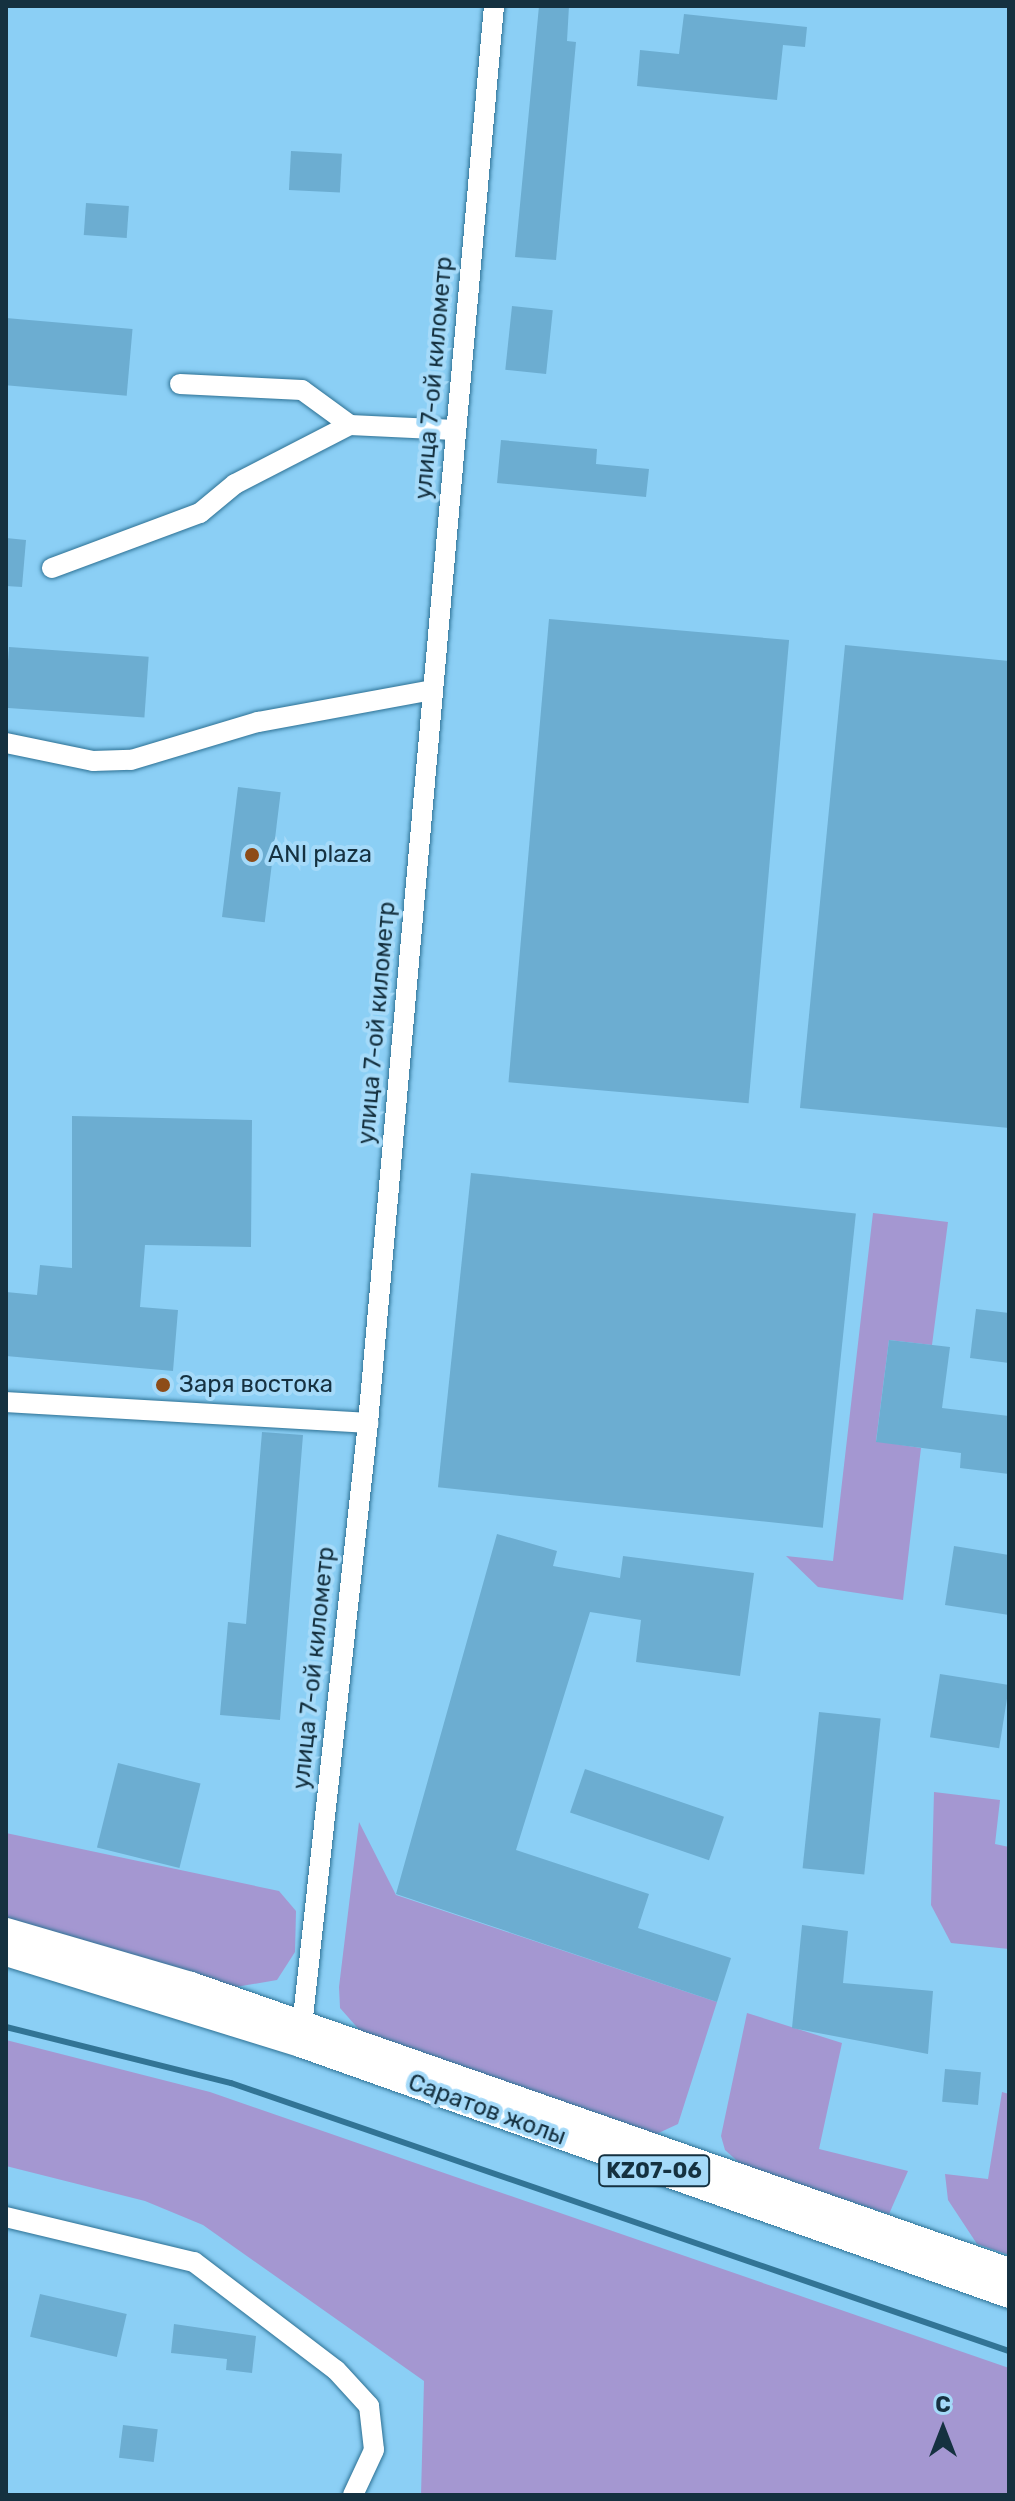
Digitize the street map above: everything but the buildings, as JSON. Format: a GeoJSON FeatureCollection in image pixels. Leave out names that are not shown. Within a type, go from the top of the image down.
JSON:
{"type":"FeatureCollection","features":[{"type":"Feature","properties":{"kind":"main road","name":"Саратов жолы"},"geometry":{"type":"LineString","coordinates":[[6,1931],[682,2169],[1009,2295]]}},
{"type":"Feature","properties":{"kind":"main road","name":"Саратов жолы"},"geometry":{"type":"LineString","coordinates":[[6,1953],[301,2034]]}},
{"type":"Feature","properties":{"kind":"main road","name":"Саратов жолы"},"geometry":{"type":"LineString","coordinates":[[682,2169],[1009,2271]]}},
{"type":"Feature","properties":{"kind":"street","name":"улица 7-ой километр"},"geometry":{"type":"LineString","coordinates":[[301,2034],[368,1423],[494,6]]}},
{"type":"Feature","properties":{"kind":"street"},"geometry":{"type":"LineString","coordinates":[[180,384],[302,390],[350,425]]}},
{"type":"Feature","properties":{"kind":"street"},"geometry":{"type":"LineString","coordinates":[[52,568],[200,513],[235,484],[350,425],[455,430]]}},
{"type":"Feature","properties":{"kind":"street"},"geometry":{"type":"LineString","coordinates":[[6,743],[93,761],[131,760],[258,722],[432,690]]}},
{"type":"Feature","properties":{"kind":"street"},"geometry":{"type":"LineString","coordinates":[[6,1402],[368,1423]]}},
{"type":"Feature","properties":{"kind":"street"},"geometry":{"type":"LineString","coordinates":[[6,2217],[194,2262],[336,2370],[369,2406],[374,2450],[353,2495]]}},
{"type":"Feature","properties":{"kind":"shaded area"},"geometry":{"type":"Polygon","coordinates":[[[873,1213],[948,1222],[932,1345],[889,1340],[876,1441],[921,1448],[903,1600],[818,1587],[786,1556],[833,1561],[873,1213]]]}},
{"type":"Feature","properties":{"kind":"shaded area"},"geometry":{"type":"Polygon","coordinates":[[[934,1792],[1000,1800],[995,1844],[1009,1847],[1009,1949],[951,1943],[931,1905],[934,1792]]]}},
{"type":"Feature","properties":{"kind":"shaded area"},"geometry":{"type":"Polygon","coordinates":[[[359,1822],[396,1895],[717,2002],[678,2124],[652,2136],[363,2034],[340,2008],[339,1987],[359,1822]]]}},
{"type":"Feature","properties":{"kind":"shaded area"},"geometry":{"type":"Polygon","coordinates":[[[6,1833],[279,1891],[296,1911],[295,1952],[277,1980],[230,1988],[6,1918],[6,1833]]]}},
{"type":"Feature","properties":{"kind":"shaded area"},"geometry":{"type":"Polygon","coordinates":[[[747,2013],[842,2043],[819,2149],[908,2171],[889,2214],[743,2166],[725,2150],[721,2136],[747,2013]]]}},
{"type":"Feature","properties":{"kind":"shaded area"},"geometry":{"type":"Polygon","coordinates":[[[6,2040],[210,2092],[1009,2368],[1009,2495],[421,2495],[424,2381],[203,2225],[145,2201],[6,2166],[6,2040]]]}},
{"type":"Feature","properties":{"kind":"shaded area"},"geometry":{"type":"Polygon","coordinates":[[[1002,2092],[1009,2094],[1009,2255],[977,2244],[948,2200],[945,2174],[988,2179],[1002,2092]]]}},
{"type":"Feature","properties":{"kind":"waterway"},"geometry":{"type":"LineString","coordinates":[[6,2027],[231,2083],[1009,2351]]}},
{"type":"Feature","properties":{"kind":"place","name":"ANI plaza"},"geometry":{"type":"Point","coordinates":[252,855]}},
{"type":"Feature","properties":{"kind":"place","name":"Заря востока"},"geometry":{"type":"Point","coordinates":[163,1385]}}]}
